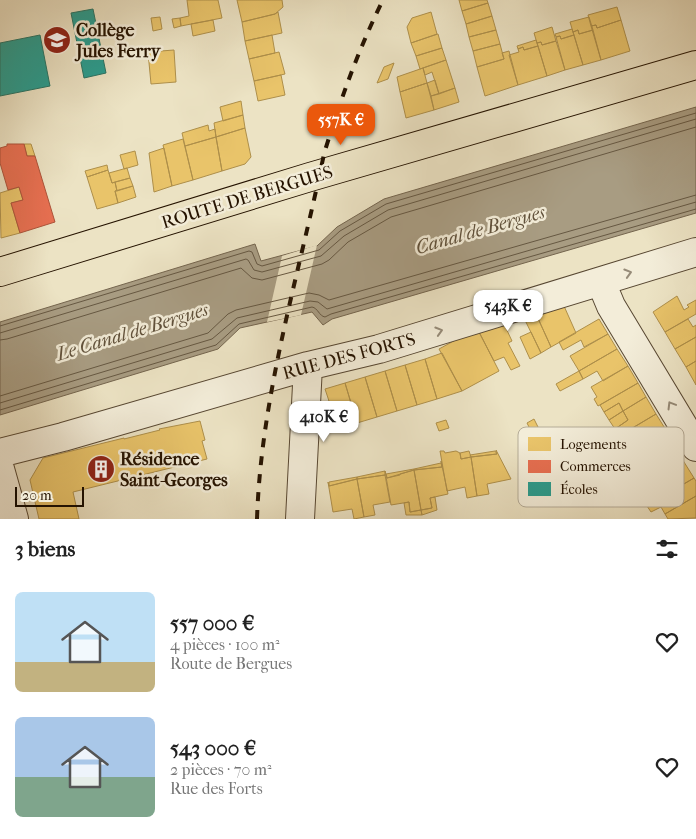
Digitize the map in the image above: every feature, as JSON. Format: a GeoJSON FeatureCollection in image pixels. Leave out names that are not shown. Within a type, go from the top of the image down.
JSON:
{"type":"FeatureCollection","features":[{"type":"Feature","properties":{"kind":"main road","name":"ROUTE DE BERGUES"},"geometry":{"type":"LineString","coordinates":[[0,272],[310,177],[696,65]]}},
{"type":"Feature","properties":{"kind":"street","name":"RUE DES FORTS"},"geometry":{"type":"LineString","coordinates":[[0,453],[63,437],[308,366],[379,349],[696,252]]}},
{"type":"Feature","properties":{"kind":"street"},"geometry":{"type":"LineString","coordinates":[[601,282],[611,306],[684,427]]}},
{"type":"Feature","properties":{"kind":"street"},"geometry":{"type":"LineString","coordinates":[[300,519],[308,366]]}},
{"type":"Feature","properties":{"kind":"street"},"geometry":{"type":"LineString","coordinates":[[684,427],[696,447]]}},
{"type":"Feature","properties":{"kind":"street"},"geometry":{"type":"LineString","coordinates":[[0,469],[14,519]]}},
{"type":"Feature","properties":{"kind":"water"},"geometry":{"type":"Polygon","coordinates":[[[696,107],[696,213],[332,319],[323,325],[312,312],[240,328],[218,349],[0,415],[0,322],[255,244],[261,261],[317,246],[337,227],[384,199],[696,107]]]}},
{"type":"Feature","properties":{"kind":"pier"},"geometry":{"type":"Polygon","coordinates":[[[317,245],[301,315],[267,322],[282,256],[317,245]]]}},
{"type":"Feature","properties":{"kind":"building: Logements"},"geometry":{"type":"Polygon","coordinates":[[[187,0],[218,0],[222,18],[181,26],[180,18],[189,16],[187,0]]]}},
{"type":"Feature","properties":{"kind":"building: Logements"},"geometry":{"type":"Polygon","coordinates":[[[237,0],[282,0],[283,7],[275,14],[242,22],[237,0]]]}},
{"type":"Feature","properties":{"kind":"building: Logements"},"geometry":{"type":"Polygon","coordinates":[[[459,0],[487,0],[488,3],[462,11],[459,0]]]}},
{"type":"Feature","properties":{"kind":"building: Logements"},"geometry":{"type":"Polygon","coordinates":[[[488,3],[492,16],[466,24],[462,11],[488,3]]]}},
{"type":"Feature","properties":{"kind":"building: Logements"},"geometry":{"type":"Polygon","coordinates":[[[617,7],[621,20],[597,28],[596,25],[591,26],[588,15],[617,7]]]}},
{"type":"Feature","properties":{"kind":"building: Logements"},"geometry":{"type":"Polygon","coordinates":[[[278,12],[282,33],[245,41],[242,22],[278,12]]]}},
{"type":"Feature","properties":{"kind":"building: Logements"},"geometry":{"type":"Polygon","coordinates":[[[431,12],[437,34],[411,43],[407,27],[412,18],[431,12]]]}},
{"type":"Feature","properties":{"kind":"building: Logements"},"geometry":{"type":"Polygon","coordinates":[[[492,16],[496,30],[469,37],[466,24],[492,16]]]}},
{"type":"Feature","properties":{"kind":"building: Logements"},"geometry":{"type":"Polygon","coordinates":[[[160,17],[162,29],[153,31],[151,18],[160,17]]]}},
{"type":"Feature","properties":{"kind":"building: Logements"},"geometry":{"type":"Polygon","coordinates":[[[589,17],[593,30],[579,34],[578,30],[573,32],[570,22],[589,17]]]}},
{"type":"Feature","properties":{"kind":"building: Logements"},"geometry":{"type":"Polygon","coordinates":[[[180,18],[181,26],[174,28],[172,19],[180,18]]]}},
{"type":"Feature","properties":{"kind":"building: Logements"},"geometry":{"type":"Polygon","coordinates":[[[213,20],[215,31],[193,36],[191,24],[213,20]]]}},
{"type":"Feature","properties":{"kind":"building: Logements"},"geometry":{"type":"Polygon","coordinates":[[[621,20],[630,51],[601,60],[591,26],[596,25],[597,28],[621,20]]]}},
{"type":"Feature","properties":{"kind":"building: Logements"},"geometry":{"type":"Polygon","coordinates":[[[552,27],[556,41],[542,45],[541,42],[537,43],[534,33],[552,27]]]}},
{"type":"Feature","properties":{"kind":"building: Logements"},"geometry":{"type":"Polygon","coordinates":[[[572,29],[574,35],[561,39],[560,36],[556,37],[555,34],[572,29]]]}},
{"type":"Feature","properties":{"kind":"building: Logements"},"geometry":{"type":"Polygon","coordinates":[[[496,30],[500,44],[473,51],[469,37],[496,30]]]}},
{"type":"Feature","properties":{"kind":"building: Logements"},"geometry":{"type":"Polygon","coordinates":[[[578,30],[579,34],[593,30],[601,60],[583,65],[573,32],[578,30]]]}},
{"type":"Feature","properties":{"kind":"building: Logements"},"geometry":{"type":"Polygon","coordinates":[[[438,34],[442,48],[416,56],[411,43],[438,34]]]}},
{"type":"Feature","properties":{"kind":"building: Logements"},"geometry":{"type":"Polygon","coordinates":[[[272,35],[275,53],[249,59],[245,41],[272,35]]]}},
{"type":"Feature","properties":{"kind":"building: Logements"},"geometry":{"type":"Polygon","coordinates":[[[574,35],[583,65],[565,70],[556,37],[560,36],[561,39],[574,35]]]}},
{"type":"Feature","properties":{"kind":"building: Logements"},"geometry":{"type":"Polygon","coordinates":[[[536,40],[538,46],[524,50],[523,47],[518,49],[517,46],[536,40]]]}},
{"type":"Feature","properties":{"kind":"building: Logements"},"geometry":{"type":"Polygon","coordinates":[[[556,41],[565,70],[547,76],[537,43],[541,42],[542,45],[556,41]]]}},
{"type":"Feature","properties":{"kind":"building: Logements"},"geometry":{"type":"Polygon","coordinates":[[[500,44],[504,59],[477,67],[473,51],[500,44]]]}},
{"type":"Feature","properties":{"kind":"building: Logements"},"geometry":{"type":"Polygon","coordinates":[[[538,46],[547,76],[518,85],[509,55],[519,52],[518,49],[523,47],[524,50],[538,46]]]}},
{"type":"Feature","properties":{"kind":"building: Logements"},"geometry":{"type":"Polygon","coordinates":[[[442,48],[446,60],[420,69],[416,56],[442,48]]]}},
{"type":"Feature","properties":{"kind":"building: Logements"},"geometry":{"type":"Polygon","coordinates":[[[174,50],[176,82],[151,84],[148,52],[174,50]]]}},
{"type":"Feature","properties":{"kind":"building: Logements"},"geometry":{"type":"Polygon","coordinates":[[[509,51],[518,85],[485,96],[477,67],[504,59],[502,53],[509,51]]]}},
{"type":"Feature","properties":{"kind":"building: Logements"},"geometry":{"type":"Polygon","coordinates":[[[279,52],[285,74],[254,81],[249,59],[279,52]]]}},
{"type":"Feature","properties":{"kind":"building: Logements"},"geometry":{"type":"Polygon","coordinates":[[[446,60],[455,88],[439,94],[432,72],[425,75],[423,68],[446,60]]]}},
{"type":"Feature","properties":{"kind":"building: Logements"},"geometry":{"type":"Polygon","coordinates":[[[394,63],[388,79],[377,83],[384,67],[394,63]]]}},
{"type":"Feature","properties":{"kind":"building: Logements"},"geometry":{"type":"Polygon","coordinates":[[[423,68],[427,83],[400,92],[397,77],[423,68]]]}},
{"type":"Feature","properties":{"kind":"building: Logements"},"geometry":{"type":"Polygon","coordinates":[[[281,75],[285,95],[258,101],[254,81],[281,75]]]}},
{"type":"Feature","properties":{"kind":"building: Logements"},"geometry":{"type":"Polygon","coordinates":[[[435,80],[439,94],[431,96],[427,83],[435,80]]]}},
{"type":"Feature","properties":{"kind":"building: Logements"},"geometry":{"type":"Polygon","coordinates":[[[427,83],[434,110],[406,118],[400,92],[427,83]]]}},
{"type":"Feature","properties":{"kind":"building: Logements"},"geometry":{"type":"Polygon","coordinates":[[[455,88],[459,102],[434,110],[431,96],[455,88]]]}},
{"type":"Feature","properties":{"kind":"building: Logements"},"geometry":{"type":"Polygon","coordinates":[[[241,101],[243,115],[223,121],[220,107],[241,101]]]}},
{"type":"Feature","properties":{"kind":"building: Logements"},"geometry":{"type":"Polygon","coordinates":[[[243,115],[245,128],[216,137],[214,123],[243,115]]]}},
{"type":"Feature","properties":{"kind":"building: Logements"},"geometry":{"type":"Polygon","coordinates":[[[208,125],[209,131],[215,129],[216,137],[185,146],[182,133],[208,125]]]}},
{"type":"Feature","properties":{"kind":"building: Logements"},"geometry":{"type":"Polygon","coordinates":[[[245,128],[251,157],[245,164],[222,171],[216,137],[245,128]]]}},
{"type":"Feature","properties":{"kind":"building: Logements"},"geometry":{"type":"Polygon","coordinates":[[[216,137],[222,171],[193,180],[185,146],[216,137]]]}},
{"type":"Feature","properties":{"kind":"building: Logements"},"geometry":{"type":"Polygon","coordinates":[[[183,139],[193,180],[172,186],[163,145],[183,139]]]}},
{"type":"Feature","properties":{"kind":"building: Logements"},"geometry":{"type":"Polygon","coordinates":[[[24,144],[31,144],[35,156],[27,156],[24,144]]]}},
{"type":"Feature","properties":{"kind":"building: Logements"},"geometry":{"type":"Polygon","coordinates":[[[164,148],[172,186],[154,192],[149,153],[164,148]]]}},
{"type":"Feature","properties":{"kind":"building: Logements"},"geometry":{"type":"Polygon","coordinates":[[[135,151],[138,165],[124,169],[120,155],[135,151]]]}},
{"type":"Feature","properties":{"kind":"building: Logements"},"geometry":{"type":"Polygon","coordinates":[[[107,165],[108,170],[87,177],[85,171],[107,165]]]}},
{"type":"Feature","properties":{"kind":"building: Logements"},"geometry":{"type":"Polygon","coordinates":[[[127,168],[130,178],[112,183],[109,173],[127,168]]]}},
{"type":"Feature","properties":{"kind":"building: Logements"},"geometry":{"type":"Polygon","coordinates":[[[108,170],[112,183],[115,182],[118,203],[97,209],[87,177],[108,170]]]}},
{"type":"Feature","properties":{"kind":"building: Logements"},"geometry":{"type":"Polygon","coordinates":[[[130,178],[133,186],[117,191],[115,182],[130,178]]]}},
{"type":"Feature","properties":{"kind":"building: Logements"},"geometry":{"type":"Polygon","coordinates":[[[133,186],[136,197],[118,203],[115,191],[133,186]]]}},
{"type":"Feature","properties":{"kind":"building: Logements"},"geometry":{"type":"Polygon","coordinates":[[[19,187],[23,200],[11,203],[20,233],[1,238],[0,193],[19,187]]]}},
{"type":"Feature","properties":{"kind":"building: Logements"},"geometry":{"type":"Polygon","coordinates":[[[677,296],[684,310],[689,307],[687,305],[696,300],[696,314],[665,332],[653,312],[677,296]]]}},
{"type":"Feature","properties":{"kind":"building: Logements"},"geometry":{"type":"Polygon","coordinates":[[[564,306],[576,333],[551,347],[536,314],[564,306]]]}},
{"type":"Feature","properties":{"kind":"building: Logements"},"geometry":{"type":"Polygon","coordinates":[[[536,314],[551,347],[541,353],[524,318],[536,314]]]}},
{"type":"Feature","properties":{"kind":"building: Logements"},"geometry":{"type":"Polygon","coordinates":[[[599,319],[608,334],[584,347],[581,340],[563,350],[559,342],[599,319]]]}},
{"type":"Feature","properties":{"kind":"building: Logements"},"geometry":{"type":"Polygon","coordinates":[[[688,319],[693,327],[696,325],[696,337],[675,349],[665,332],[688,319]]]}},
{"type":"Feature","properties":{"kind":"building: Logements"},"geometry":{"type":"Polygon","coordinates":[[[504,324],[512,341],[508,343],[520,366],[511,370],[504,357],[494,361],[479,332],[504,324]]]}},
{"type":"Feature","properties":{"kind":"building: Logements"},"geometry":{"type":"Polygon","coordinates":[[[479,332],[499,371],[462,391],[439,349],[461,337],[479,332]]]}},
{"type":"Feature","properties":{"kind":"building: Logements"},"geometry":{"type":"Polygon","coordinates":[[[531,332],[541,353],[530,359],[520,337],[531,332]]]}},
{"type":"Feature","properties":{"kind":"building: Logements"},"geometry":{"type":"Polygon","coordinates":[[[608,334],[617,349],[579,371],[570,356],[608,334]]]}},
{"type":"Feature","properties":{"kind":"building: Logements"},"geometry":{"type":"Polygon","coordinates":[[[696,337],[696,361],[686,367],[675,349],[696,337]]]}},
{"type":"Feature","properties":{"kind":"building: Logements"},"geometry":{"type":"Polygon","coordinates":[[[617,349],[628,366],[603,381],[597,371],[583,379],[579,371],[617,349]]]}},
{"type":"Feature","properties":{"kind":"building: Logements"},"geometry":{"type":"Polygon","coordinates":[[[442,353],[462,391],[437,399],[425,359],[442,353]]]}},
{"type":"Feature","properties":{"kind":"building: Logements"},"geometry":{"type":"Polygon","coordinates":[[[425,359],[437,399],[417,405],[405,365],[425,359]]]}},
{"type":"Feature","properties":{"kind":"building: Logements"},"geometry":{"type":"Polygon","coordinates":[[[696,361],[696,385],[686,367],[696,361]]]}},
{"type":"Feature","properties":{"kind":"building: Logements"},"geometry":{"type":"Polygon","coordinates":[[[405,365],[417,405],[397,411],[385,371],[405,365]]]}},
{"type":"Feature","properties":{"kind":"building: Logements"},"geometry":{"type":"Polygon","coordinates":[[[628,366],[638,383],[598,406],[594,399],[597,397],[591,387],[628,366]]]}},
{"type":"Feature","properties":{"kind":"building: Logements"},"geometry":{"type":"Polygon","coordinates":[[[385,371],[397,411],[377,417],[365,377],[385,371]]]}},
{"type":"Feature","properties":{"kind":"building: Logements"},"geometry":{"type":"Polygon","coordinates":[[[579,371],[583,379],[560,391],[556,384],[579,371]]]}},
{"type":"Feature","properties":{"kind":"building: Logements"},"geometry":{"type":"Polygon","coordinates":[[[365,377],[377,417],[357,423],[345,383],[365,377]]]}},
{"type":"Feature","properties":{"kind":"building: Logements"},"geometry":{"type":"Polygon","coordinates":[[[345,383],[357,423],[337,429],[334,418],[331,419],[330,416],[325,414],[326,402],[329,401],[325,389],[345,383]]]}},
{"type":"Feature","properties":{"kind":"building: Logements"},"geometry":{"type":"Polygon","coordinates":[[[638,383],[646,397],[623,411],[619,403],[604,412],[600,405],[638,383]]]}},
{"type":"Feature","properties":{"kind":"building: Logements"},"geometry":{"type":"Polygon","coordinates":[[[646,397],[656,414],[634,427],[618,427],[628,420],[623,411],[646,397]]]}},
{"type":"Feature","properties":{"kind":"building: Logements"},"geometry":{"type":"Polygon","coordinates":[[[619,403],[623,411],[609,420],[604,412],[619,403]]]}},
{"type":"Feature","properties":{"kind":"building: Logements"},"geometry":{"type":"Polygon","coordinates":[[[623,411],[628,420],[618,427],[614,427],[609,420],[623,411]]]}},
{"type":"Feature","properties":{"kind":"building: Logements"},"geometry":{"type":"Polygon","coordinates":[[[656,414],[664,427],[634,427],[656,414]]]}},
{"type":"Feature","properties":{"kind":"building: Logements"},"geometry":{"type":"Polygon","coordinates":[[[534,419],[538,427],[529,427],[527,423],[534,419]]]}},
{"type":"Feature","properties":{"kind":"building: Logements"},"geometry":{"type":"Polygon","coordinates":[[[446,420],[449,428],[439,431],[436,423],[446,420]]]}},
{"type":"Feature","properties":{"kind":"building: Logements","name":"Résidence Saint-Georges"},"geometry":{"type":"Polygon","coordinates":[[[200,421],[205,440],[202,441],[207,459],[73,492],[79,519],[39,519],[30,480],[43,458],[159,429],[200,421]]]}},
{"type":"Feature","properties":{"kind":"building: Logements"},"geometry":{"type":"Polygon","coordinates":[[[496,450],[511,479],[487,484],[489,494],[477,496],[471,457],[497,454],[496,450]]]}},
{"type":"Feature","properties":{"kind":"building: Logements"},"geometry":{"type":"Polygon","coordinates":[[[440,451],[445,453],[456,451],[460,453],[461,459],[471,457],[477,496],[467,498],[465,487],[447,491],[440,451]]]}},
{"type":"Feature","properties":{"kind":"building: Logements"},"geometry":{"type":"Polygon","coordinates":[[[469,451],[471,457],[461,459],[460,453],[469,451]]]}},
{"type":"Feature","properties":{"kind":"building: Logements"},"geometry":{"type":"Polygon","coordinates":[[[495,451],[497,454],[471,457],[470,455],[495,451]]]}},
{"type":"Feature","properties":{"kind":"building: Logements"},"geometry":{"type":"Polygon","coordinates":[[[441,461],[448,494],[430,498],[432,508],[421,510],[414,470],[442,467],[441,461]]]}},
{"type":"Feature","properties":{"kind":"building: Logements"},"geometry":{"type":"Polygon","coordinates":[[[684,462],[694,478],[684,484],[684,462]]]}},
{"type":"Feature","properties":{"kind":"building: Logements"},"geometry":{"type":"Polygon","coordinates":[[[441,463],[442,467],[414,470],[414,469],[441,463]]]}},
{"type":"Feature","properties":{"kind":"building: Logements"},"geometry":{"type":"Polygon","coordinates":[[[414,469],[400,475],[387,478],[386,474],[414,469]]]}},
{"type":"Feature","properties":{"kind":"building: Logements"},"geometry":{"type":"Polygon","coordinates":[[[414,470],[421,510],[410,512],[409,502],[391,505],[385,471],[387,478],[414,470]]]}},
{"type":"Feature","properties":{"kind":"building: Logements"},"geometry":{"type":"Polygon","coordinates":[[[385,471],[385,475],[357,479],[357,477],[385,471]]]}},
{"type":"Feature","properties":{"kind":"building: Logements"},"geometry":{"type":"Polygon","coordinates":[[[385,475],[390,502],[373,505],[375,515],[364,517],[357,479],[385,475]]]}},
{"type":"Feature","properties":{"kind":"building: Logements"},"geometry":{"type":"Polygon","coordinates":[[[357,477],[357,479],[329,486],[329,482],[357,477]]]}},
{"type":"Feature","properties":{"kind":"building: Logements"},"geometry":{"type":"Polygon","coordinates":[[[694,478],[696,481],[696,496],[684,503],[684,484],[694,478]]]}},
{"type":"Feature","properties":{"kind":"building: Logements"},"geometry":{"type":"Polygon","coordinates":[[[357,479],[364,517],[354,519],[352,509],[333,512],[328,482],[329,486],[357,479]]]}},
{"type":"Feature","properties":{"kind":"building: Logements"},"geometry":{"type":"Polygon","coordinates":[[[696,496],[696,518],[668,519],[665,514],[677,507],[684,507],[684,503],[696,496]]]}},
{"type":"Feature","properties":{"kind":"building: Logements"},"geometry":{"type":"Polygon","coordinates":[[[435,497],[437,510],[422,515],[421,510],[432,508],[430,498],[435,497]]]}},
{"type":"Feature","properties":{"kind":"building: Logements"},"geometry":{"type":"Polygon","coordinates":[[[409,502],[410,512],[421,510],[422,515],[406,515],[404,503],[409,502]]]}},
{"type":"Feature","properties":{"kind":"building: Logements"},"geometry":{"type":"Polygon","coordinates":[[[648,507],[661,507],[651,512],[648,507]]]}},
{"type":"Feature","properties":{"kind":"building: Logements"},"geometry":{"type":"Polygon","coordinates":[[[661,507],[677,507],[665,514],[661,507]]]}},
{"type":"Feature","properties":{"kind":"building: Commerces"},"geometry":{"type":"Polygon","coordinates":[[[7,144],[24,144],[27,156],[35,156],[55,222],[20,233],[11,203],[23,200],[19,187],[8,190],[0,163],[0,148],[7,146],[7,144]]]}},
{"type":"Feature","properties":{"kind":"building: Écoles"},"geometry":{"type":"Polygon","coordinates":[[[93,9],[106,73],[84,78],[71,13],[93,9]]]}},
{"type":"Feature","properties":{"kind":"building: Écoles"},"geometry":{"type":"Polygon","coordinates":[[[40,35],[50,86],[0,96],[0,43],[40,35]]]}},
{"type":"Feature","properties":{"kind":"railway"},"geometry":{"type":"LineString","coordinates":[[257,519],[260,473],[273,381],[324,154],[350,76],[383,0]]}},
{"type":"Feature","properties":{"kind":"place","name":"Collège Jules Ferry"},"geometry":{"type":"Point","coordinates":[57,40]}},
{"type":"Feature","properties":{"kind":"place","name":"Résidence Saint-Georges"},"geometry":{"type":"Point","coordinates":[101,469]}},
{"type":"Feature","properties":{"kind":"water label","name":"Canal de Bergues"},"geometry":{"type":"Point","coordinates":[480,229]}},
{"type":"Feature","properties":{"kind":"water label","name":"Le Canal de Bergues"},"geometry":{"type":"Point","coordinates":[132,331]}}]}
